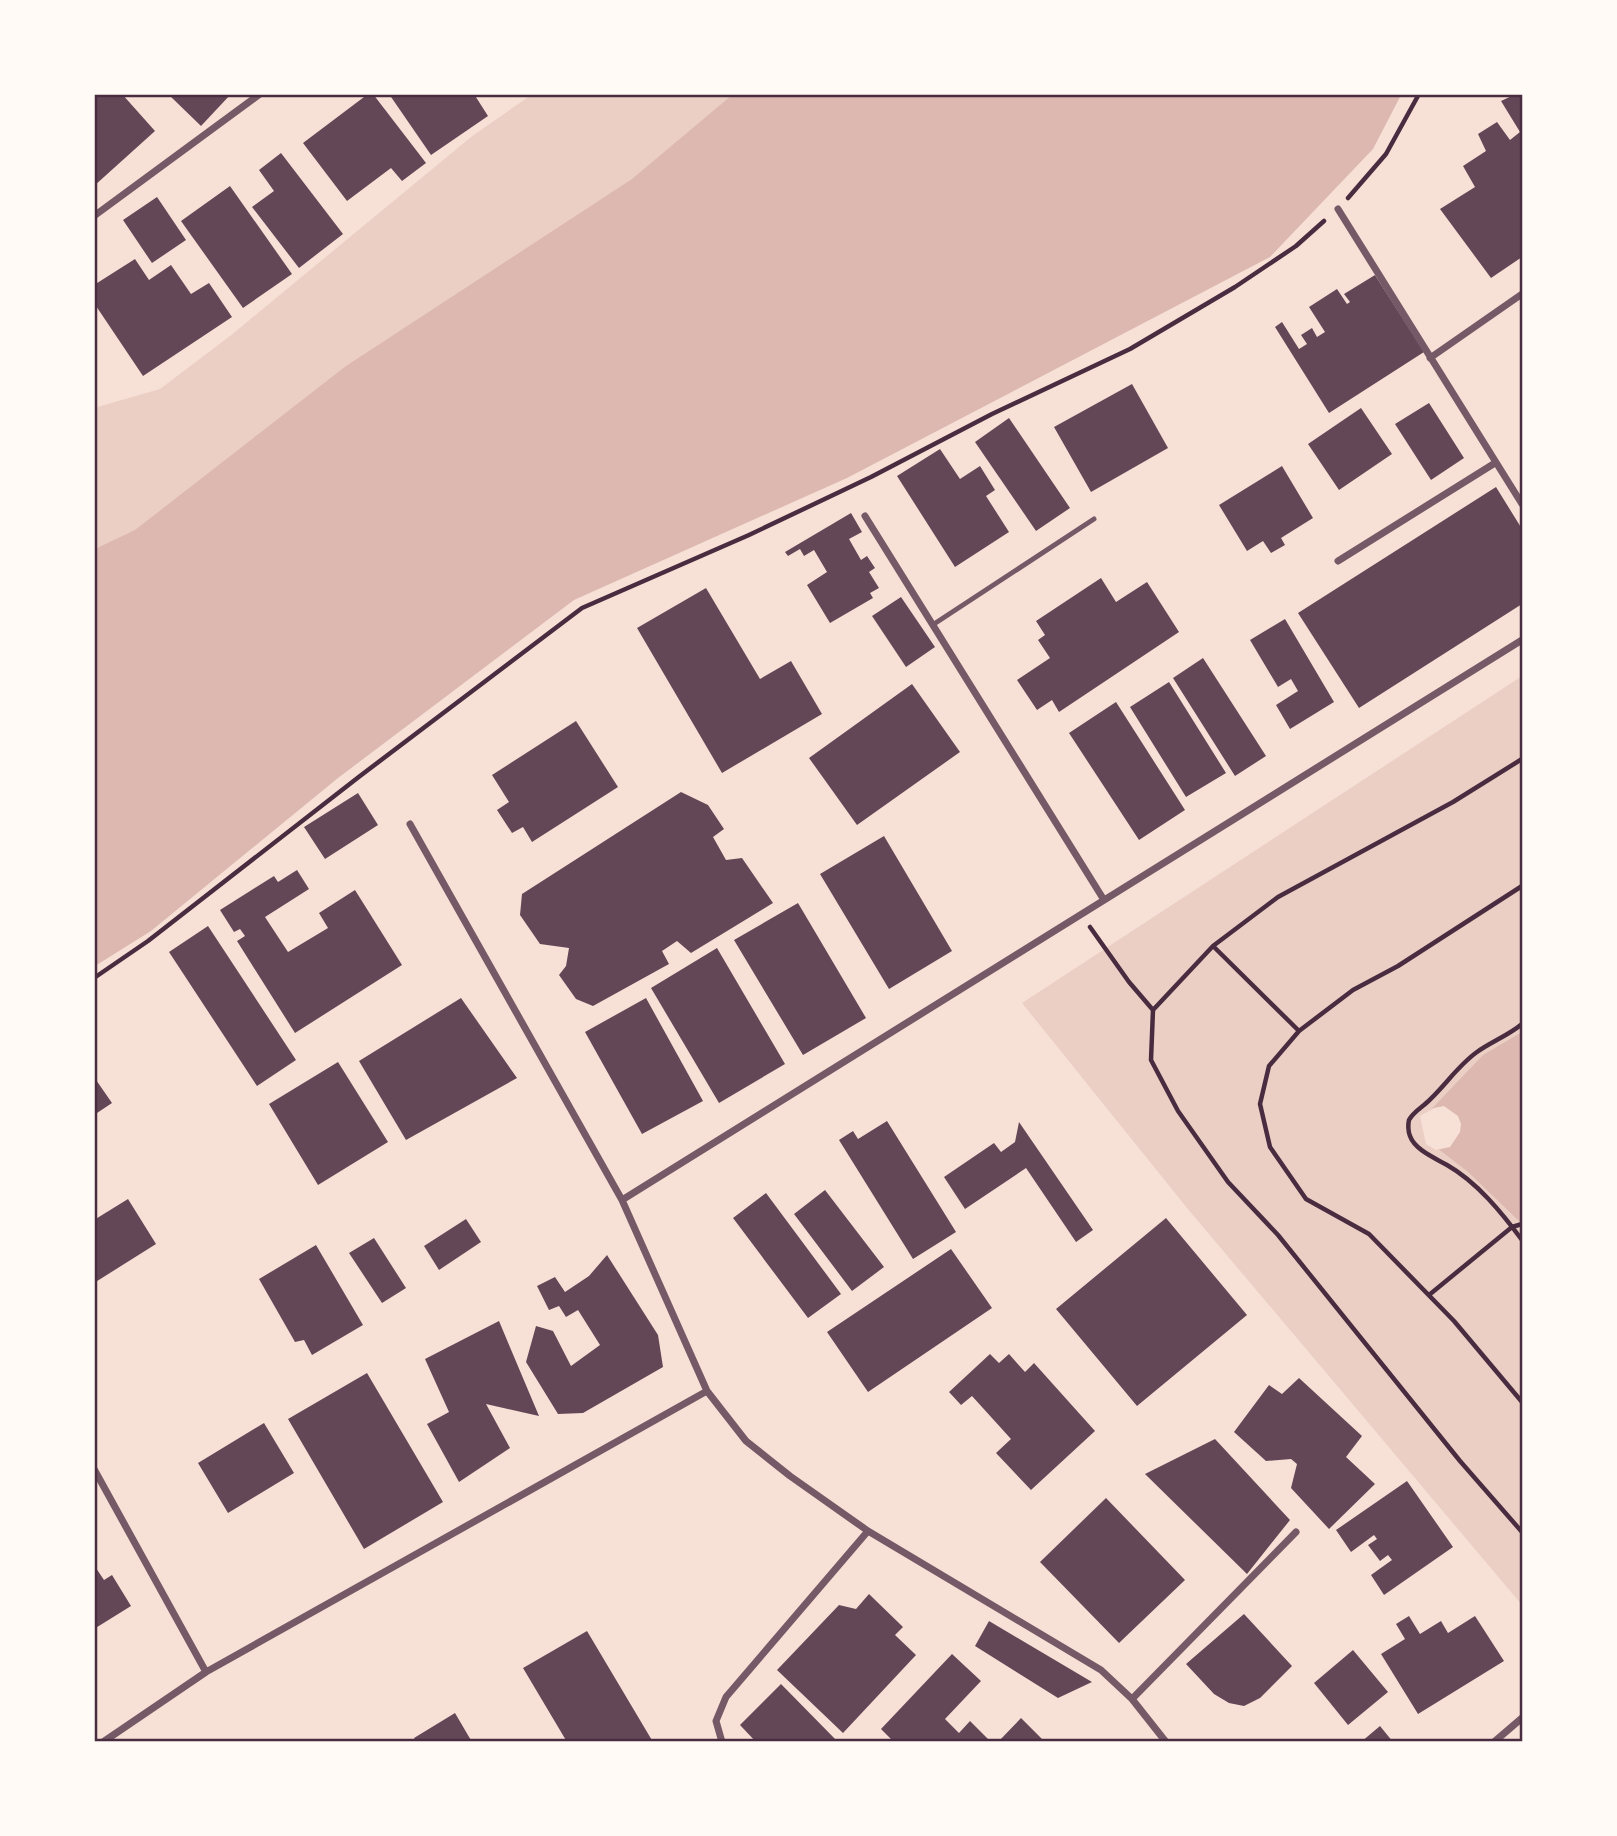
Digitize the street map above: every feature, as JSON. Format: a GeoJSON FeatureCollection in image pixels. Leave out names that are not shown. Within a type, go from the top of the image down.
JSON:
{"type":"FeatureCollection","features":[{"type":"Feature","properties":{"kind":"street"},"geometry":{"type":"LineString","coordinates":[[94,216],[260,94]]}},
{"type":"Feature","properties":{"kind":"street"},"geometry":{"type":"LineString","coordinates":[[1338,209],[1522,504]]}},
{"type":"Feature","properties":{"kind":"street"},"geometry":{"type":"LineString","coordinates":[[1430,358],[1522,294]]}},
{"type":"Feature","properties":{"kind":"street"},"geometry":{"type":"LineString","coordinates":[[1338,561],[1495,463]]}},
{"type":"Feature","properties":{"kind":"street"},"geometry":{"type":"LineString","coordinates":[[866,516],[1104,900]]}},
{"type":"Feature","properties":{"kind":"street"},"geometry":{"type":"LineString","coordinates":[[622,1200],[1522,640]]}},
{"type":"Feature","properties":{"kind":"street"},"geometry":{"type":"LineString","coordinates":[[410,824],[622,1200],[707,1391],[746,1441],[868,1531],[1101,1670],[1132,1699],[1166,1741]]}},
{"type":"Feature","properties":{"kind":"street"},"geometry":{"type":"LineString","coordinates":[[103,1741],[206,1672],[707,1391]]}},
{"type":"Feature","properties":{"kind":"street"},"geometry":{"type":"LineString","coordinates":[[94,1469],[206,1672]]}},
{"type":"Feature","properties":{"kind":"street"},"geometry":{"type":"LineString","coordinates":[[722,1741],[716,1721],[726,1697],[868,1531]]}},
{"type":"Feature","properties":{"kind":"street"},"geometry":{"type":"LineString","coordinates":[[1132,1699],[1296,1532]]}},
{"type":"Feature","properties":{"kind":"street"},"geometry":{"type":"LineString","coordinates":[[1494,1741],[1522,1718]]}},
{"type":"Feature","properties":{"kind":"lane"},"geometry":{"type":"LineString","coordinates":[[934,624],[1094,519]]}},
{"type":"Feature","properties":{"kind":"path"},"geometry":{"type":"LineString","coordinates":[[94,978],[148,942],[582,607],[749,535],[859,483],[992,414],[1130,349],[1235,287],[1296,246],[1338,209],[1386,154],[1419,94]]}},
{"type":"Feature","properties":{"kind":"path"},"geometry":{"type":"LineString","coordinates":[[1522,759],[1441,809],[1278,897],[1213,946],[1153,1010],[1151,1060],[1178,1111],[1228,1182],[1278,1235],[1460,1461],[1522,1532]]}},
{"type":"Feature","properties":{"kind":"path"},"geometry":{"type":"LineString","coordinates":[[1522,886],[1398,966],[1353,990],[1299,1031],[1269,1066],[1260,1104],[1270,1147],[1306,1199],[1369,1234],[1454,1321],[1522,1402]]}},
{"type":"Feature","properties":{"kind":"path"},"geometry":{"type":"LineString","coordinates":[[1081,915],[1129,982],[1153,1010]]}},
{"type":"Feature","properties":{"kind":"path"},"geometry":{"type":"LineString","coordinates":[[1213,946],[1299,1031]]}},
{"type":"Feature","properties":{"kind":"path"},"geometry":{"type":"LineString","coordinates":[[1522,1024],[1465,1062],[1437,1094],[1413,1114],[1409,1122],[1409,1134],[1414,1142],[1470,1183],[1522,1240]]}},
{"type":"Feature","properties":{"kind":"path"},"geometry":{"type":"LineString","coordinates":[[1429,1295],[1512,1227],[1522,1224]]}},
{"type":"Feature","properties":{"kind":"shaded area"},"geometry":{"type":"Polygon","coordinates":[[[531,95],[741,95],[642,178],[145,529],[95,553],[94,408],[160,389],[230,336],[471,137],[531,95]]]}},
{"type":"Feature","properties":{"kind":"shaded area"},"geometry":{"type":"Polygon","coordinates":[[[732,95],[1401,95],[1373,149],[1270,257],[847,478],[574,600],[338,778],[151,931],[95,966],[95,549],[135,530],[346,366],[632,179],[732,95]]]}},
{"type":"Feature","properties":{"kind":"shaded area"},"geometry":{"type":"Polygon","coordinates":[[[1522,676],[1522,1605],[1187,1208],[1022,1003],[1522,676]]]}},
{"type":"Feature","properties":{"kind":"shaded area"},"geometry":{"type":"Polygon","coordinates":[[[1522,1032],[1522,1224],[1467,1171],[1429,1142],[1424,1117],[1483,1055],[1522,1032]]]}},
{"type":"Feature","properties":{"kind":"pier"},"geometry":{"type":"Polygon","coordinates":[[[1444,1106],[1458,1116],[1460,1132],[1450,1147],[1436,1150],[1426,1144],[1420,1116],[1444,1106]]]}},
{"type":"Feature","properties":{"kind":"building"},"geometry":{"type":"Polygon","coordinates":[[[94,94],[122,94],[155,131],[94,186],[94,94]]]}},
{"type":"Feature","properties":{"kind":"building"},"geometry":{"type":"Polygon","coordinates":[[[168,94],[231,94],[201,126],[168,94]]]}},
{"type":"Feature","properties":{"kind":"building"},"geometry":{"type":"Polygon","coordinates":[[[368,94],[373,94],[426,163],[402,181],[391,168],[347,201],[303,143],[368,94]]]}},
{"type":"Feature","properties":{"kind":"building"},"geometry":{"type":"Polygon","coordinates":[[[389,94],[474,94],[488,116],[431,155],[389,94]]]}},
{"type":"Feature","properties":{"kind":"building"},"geometry":{"type":"Polygon","coordinates":[[[1522,94],[1522,257],[1491,278],[1440,209],[1475,187],[1463,166],[1486,151],[1478,134],[1497,122],[1510,140],[1520,132],[1501,101],[1522,94]]]}},
{"type":"Feature","properties":{"kind":"building"},"geometry":{"type":"Polygon","coordinates":[[[281,153],[343,234],[299,268],[252,207],[274,191],[259,170],[281,153]]]}},
{"type":"Feature","properties":{"kind":"building"},"geometry":{"type":"Polygon","coordinates":[[[230,186],[292,274],[243,308],[181,221],[230,186]]]}},
{"type":"Feature","properties":{"kind":"building"},"geometry":{"type":"Polygon","coordinates":[[[157,197],[186,240],[152,263],[123,220],[157,197]]]}},
{"type":"Feature","properties":{"kind":"building"},"geometry":{"type":"Polygon","coordinates":[[[135,259],[149,280],[171,265],[191,294],[209,283],[232,317],[143,376],[94,303],[94,285],[135,259]]]}},
{"type":"Feature","properties":{"kind":"building"},"geometry":{"type":"Polygon","coordinates":[[[1375,275],[1424,352],[1329,413],[1275,327],[1282,322],[1299,349],[1307,344],[1301,335],[1312,328],[1317,337],[1325,332],[1309,307],[1337,289],[1347,304],[1350,302],[1344,294],[1375,275]]]}},
{"type":"Feature","properties":{"kind":"building"},"geometry":{"type":"Polygon","coordinates":[[[1132,384],[1168,448],[1091,492],[1054,427],[1132,384]]]}},
{"type":"Feature","properties":{"kind":"building"},"geometry":{"type":"Polygon","coordinates":[[[1429,403],[1464,458],[1431,480],[1395,424],[1429,403]]]}},
{"type":"Feature","properties":{"kind":"building"},"geometry":{"type":"Polygon","coordinates":[[[1361,408],[1392,454],[1339,490],[1308,444],[1361,408]]]}},
{"type":"Feature","properties":{"kind":"building"},"geometry":{"type":"Polygon","coordinates":[[[1009,418],[1070,508],[1036,531],[975,442],[1009,418]]]}},
{"type":"Feature","properties":{"kind":"building"},"geometry":{"type":"Polygon","coordinates":[[[940,449],[960,479],[980,466],[995,490],[986,496],[1009,532],[955,567],[897,476],[940,449]]]}},
{"type":"Feature","properties":{"kind":"building"},"geometry":{"type":"Polygon","coordinates":[[[1282,466],[1313,518],[1281,538],[1285,545],[1271,553],[1263,541],[1247,551],[1219,505],[1282,466]]]}},
{"type":"Feature","properties":{"kind":"building"},"geometry":{"type":"Polygon","coordinates":[[[1496,487],[1522,529],[1522,604],[1359,708],[1298,613],[1496,487]]]}},
{"type":"Feature","properties":{"kind":"building"},"geometry":{"type":"Polygon","coordinates":[[[851,513],[862,532],[849,539],[861,560],[867,556],[875,568],[869,572],[879,588],[870,593],[873,598],[830,623],[807,585],[827,572],[814,550],[804,556],[800,549],[788,556],[785,552],[851,513]]]}},
{"type":"Feature","properties":{"kind":"building"},"geometry":{"type":"Polygon","coordinates":[[[1101,578],[1116,602],[1147,582],[1179,632],[1059,712],[1052,700],[1037,710],[1017,680],[1050,658],[1038,640],[1045,635],[1036,621],[1101,578]]]}},
{"type":"Feature","properties":{"kind":"building"},"geometry":{"type":"Polygon","coordinates":[[[706,588],[760,679],[791,661],[822,714],[722,773],[637,628],[706,588]]]}},
{"type":"Feature","properties":{"kind":"building"},"geometry":{"type":"Polygon","coordinates":[[[901,597],[935,647],[906,667],[872,616],[901,597]]]}},
{"type":"Feature","properties":{"kind":"building"},"geometry":{"type":"Polygon","coordinates":[[[1285,619],[1334,702],[1290,729],[1276,705],[1298,691],[1291,679],[1278,687],[1250,640],[1285,619]]]}},
{"type":"Feature","properties":{"kind":"building"},"geometry":{"type":"Polygon","coordinates":[[[1203,658],[1266,756],[1235,776],[1173,678],[1203,658]]]}},
{"type":"Feature","properties":{"kind":"building"},"geometry":{"type":"Polygon","coordinates":[[[1169,682],[1226,773],[1186,797],[1130,707],[1169,682]]]}},
{"type":"Feature","properties":{"kind":"building"},"geometry":{"type":"Polygon","coordinates":[[[912,684],[960,752],[857,825],[809,758],[912,684]]]}},
{"type":"Feature","properties":{"kind":"building"},"geometry":{"type":"Polygon","coordinates":[[[1116,702],[1185,810],[1139,840],[1069,733],[1116,702]]]}},
{"type":"Feature","properties":{"kind":"building"},"geometry":{"type":"Polygon","coordinates":[[[576,721],[618,787],[532,842],[523,827],[512,833],[497,810],[509,802],[492,775],[576,721]]]}},
{"type":"Feature","properties":{"kind":"building"},"geometry":{"type":"Polygon","coordinates":[[[681,792],[708,805],[724,829],[713,837],[726,860],[742,858],[773,903],[691,953],[677,941],[662,951],[669,964],[593,1006],[576,999],[559,975],[566,966],[569,948],[540,944],[520,915],[522,894],[681,792]]]}},
{"type":"Feature","properties":{"kind":"building"},"geometry":{"type":"Polygon","coordinates":[[[358,793],[378,825],[325,859],[304,827],[358,793]]]}},
{"type":"Feature","properties":{"kind":"building"},"geometry":{"type":"Polygon","coordinates":[[[884,836],[952,951],[889,989],[820,874],[884,836]]]}},
{"type":"Feature","properties":{"kind":"building"},"geometry":{"type":"Polygon","coordinates":[[[297,870],[309,889],[265,917],[288,952],[328,928],[319,913],[355,890],[402,965],[295,1033],[237,941],[245,936],[240,929],[234,932],[220,910],[274,876],[278,882],[297,870]]]}},
{"type":"Feature","properties":{"kind":"building"},"geometry":{"type":"Polygon","coordinates":[[[798,903],[866,1018],[803,1055],[734,940],[798,903]]]}},
{"type":"Feature","properties":{"kind":"building"},"geometry":{"type":"Polygon","coordinates":[[[208,926],[296,1060],[257,1086],[169,952],[208,926]]]}},
{"type":"Feature","properties":{"kind":"building"},"geometry":{"type":"Polygon","coordinates":[[[717,948],[785,1064],[719,1103],[651,988],[717,948]]]}},
{"type":"Feature","properties":{"kind":"building"},"geometry":{"type":"Polygon","coordinates":[[[461,998],[517,1078],[406,1140],[359,1061],[461,998]]]}},
{"type":"Feature","properties":{"kind":"building"},"geometry":{"type":"Polygon","coordinates":[[[646,998],[703,1101],[642,1134],[585,1032],[646,998]]]}},
{"type":"Feature","properties":{"kind":"building"},"geometry":{"type":"Polygon","coordinates":[[[338,1062],[388,1142],[318,1185],[269,1104],[338,1062]]]}},
{"type":"Feature","properties":{"kind":"building"},"geometry":{"type":"Polygon","coordinates":[[[94,1077],[112,1103],[94,1115],[94,1077]]]}},
{"type":"Feature","properties":{"kind":"building"},"geometry":{"type":"Polygon","coordinates":[[[887,1121],[956,1232],[913,1259],[839,1140],[853,1131],[858,1139],[887,1121]]]}},
{"type":"Feature","properties":{"kind":"building"},"geometry":{"type":"Polygon","coordinates":[[[1019,1122],[1093,1230],[1076,1242],[1026,1168],[965,1209],[944,1177],[994,1143],[1001,1152],[1015,1142],[1019,1122]]]}},
{"type":"Feature","properties":{"kind":"building"},"geometry":{"type":"Polygon","coordinates":[[[825,1190],[884,1267],[852,1291],[794,1214],[825,1190]]]}},
{"type":"Feature","properties":{"kind":"building"},"geometry":{"type":"Polygon","coordinates":[[[766,1193],[841,1294],[808,1318],[733,1218],[766,1193]]]}},
{"type":"Feature","properties":{"kind":"building"},"geometry":{"type":"Polygon","coordinates":[[[128,1199],[156,1244],[94,1283],[94,1220],[128,1199]]]}},
{"type":"Feature","properties":{"kind":"building"},"geometry":{"type":"Polygon","coordinates":[[[1166,1218],[1247,1315],[1137,1406],[1056,1309],[1166,1218]]]}},
{"type":"Feature","properties":{"kind":"building"},"geometry":{"type":"Polygon","coordinates":[[[466,1219],[481,1242],[439,1270],[424,1246],[466,1219]]]}},
{"type":"Feature","properties":{"kind":"building"},"geometry":{"type":"Polygon","coordinates":[[[374,1238],[406,1288],[382,1303],[349,1253],[374,1238]]]}},
{"type":"Feature","properties":{"kind":"building"},"geometry":{"type":"Polygon","coordinates":[[[316,1245],[363,1325],[312,1355],[304,1340],[295,1342],[259,1279],[316,1245]]]}},
{"type":"Feature","properties":{"kind":"building"},"geometry":{"type":"Polygon","coordinates":[[[951,1249],[992,1308],[868,1392],[827,1332],[951,1249]]]}},
{"type":"Feature","properties":{"kind":"building"},"geometry":{"type":"Polygon","coordinates":[[[607,1255],[658,1335],[663,1367],[583,1413],[558,1414],[526,1362],[536,1326],[553,1331],[571,1366],[600,1345],[578,1310],[566,1317],[559,1306],[549,1310],[537,1286],[555,1277],[565,1292],[589,1276],[607,1255]]]}},
{"type":"Feature","properties":{"kind":"building"},"geometry":{"type":"Polygon","coordinates":[[[499,1321],[539,1416],[486,1404],[510,1448],[459,1482],[427,1424],[449,1412],[425,1359],[499,1321]]]}},
{"type":"Feature","properties":{"kind":"building"},"geometry":{"type":"Polygon","coordinates":[[[990,1354],[999,1363],[1009,1354],[1025,1372],[1034,1363],[1095,1431],[1031,1490],[996,1453],[1011,1439],[972,1396],[961,1405],[949,1392],[990,1354]]]}},
{"type":"Feature","properties":{"kind":"building"},"geometry":{"type":"Polygon","coordinates":[[[367,1373],[443,1502],[364,1549],[288,1419],[367,1373]]]}},
{"type":"Feature","properties":{"kind":"building"},"geometry":{"type":"Polygon","coordinates":[[[1299,1378],[1362,1436],[1346,1457],[1375,1484],[1329,1529],[1291,1488],[1297,1464],[1291,1459],[1266,1461],[1234,1432],[1269,1385],[1282,1394],[1299,1378]]]}},
{"type":"Feature","properties":{"kind":"building"},"geometry":{"type":"Polygon","coordinates":[[[264,1423],[294,1473],[228,1513],[198,1463],[264,1423]]]}},
{"type":"Feature","properties":{"kind":"building"},"geometry":{"type":"Polygon","coordinates":[[[1215,1439],[1290,1520],[1247,1574],[1145,1474],[1215,1439]]]}},
{"type":"Feature","properties":{"kind":"building"},"geometry":{"type":"Polygon","coordinates":[[[1407,1481],[1453,1547],[1384,1595],[1371,1575],[1392,1560],[1388,1555],[1380,1561],[1368,1545],[1377,1539],[1374,1535],[1351,1552],[1336,1530],[1407,1481]]]}},
{"type":"Feature","properties":{"kind":"building"},"geometry":{"type":"Polygon","coordinates":[[[1106,1498],[1185,1580],[1119,1643],[1040,1562],[1106,1498]]]}},
{"type":"Feature","properties":{"kind":"building"},"geometry":{"type":"Polygon","coordinates":[[[94,1565],[104,1580],[112,1575],[131,1606],[94,1629],[94,1565]]]}},
{"type":"Feature","properties":{"kind":"building"},"geometry":{"type":"Polygon","coordinates":[[[869,1594],[903,1627],[895,1635],[916,1655],[843,1733],[777,1670],[839,1605],[856,1609],[869,1594]]]}},
{"type":"Feature","properties":{"kind":"building"},"geometry":{"type":"Polygon","coordinates":[[[1244,1614],[1292,1666],[1260,1698],[1244,1706],[1229,1703],[1214,1694],[1186,1664],[1244,1614]]]}},
{"type":"Feature","properties":{"kind":"building"},"geometry":{"type":"Polygon","coordinates":[[[1409,1616],[1420,1634],[1441,1621],[1448,1633],[1475,1616],[1504,1661],[1418,1714],[1381,1654],[1405,1639],[1396,1624],[1409,1616]]]}},
{"type":"Feature","properties":{"kind":"building"},"geometry":{"type":"Polygon","coordinates":[[[989,1621],[1092,1682],[1058,1698],[975,1646],[989,1621]]]}},
{"type":"Feature","properties":{"kind":"building"},"geometry":{"type":"Polygon","coordinates":[[[587,1631],[653,1742],[567,1742],[523,1668],[587,1631]]]}},
{"type":"Feature","properties":{"kind":"building"},"geometry":{"type":"Polygon","coordinates":[[[1353,1650],[1388,1692],[1348,1725],[1314,1683],[1353,1650]]]}},
{"type":"Feature","properties":{"kind":"building"},"geometry":{"type":"Polygon","coordinates":[[[952,1654],[981,1681],[945,1719],[959,1733],[970,1721],[991,1742],[894,1742],[881,1729],[952,1654]]]}},
{"type":"Feature","properties":{"kind":"building"},"geometry":{"type":"Polygon","coordinates":[[[781,1684],[838,1742],[756,1742],[740,1725],[781,1684]]]}},
{"type":"Feature","properties":{"kind":"building"},"geometry":{"type":"Polygon","coordinates":[[[455,1713],[472,1742],[416,1742],[414,1738],[455,1713]]]}},
{"type":"Feature","properties":{"kind":"building"},"geometry":{"type":"Polygon","coordinates":[[[1021,1718],[1045,1742],[998,1742],[1021,1718]]]}},
{"type":"Feature","properties":{"kind":"building"},"geometry":{"type":"Polygon","coordinates":[[[1380,1726],[1393,1742],[1361,1742],[1380,1726]]]}}]}
